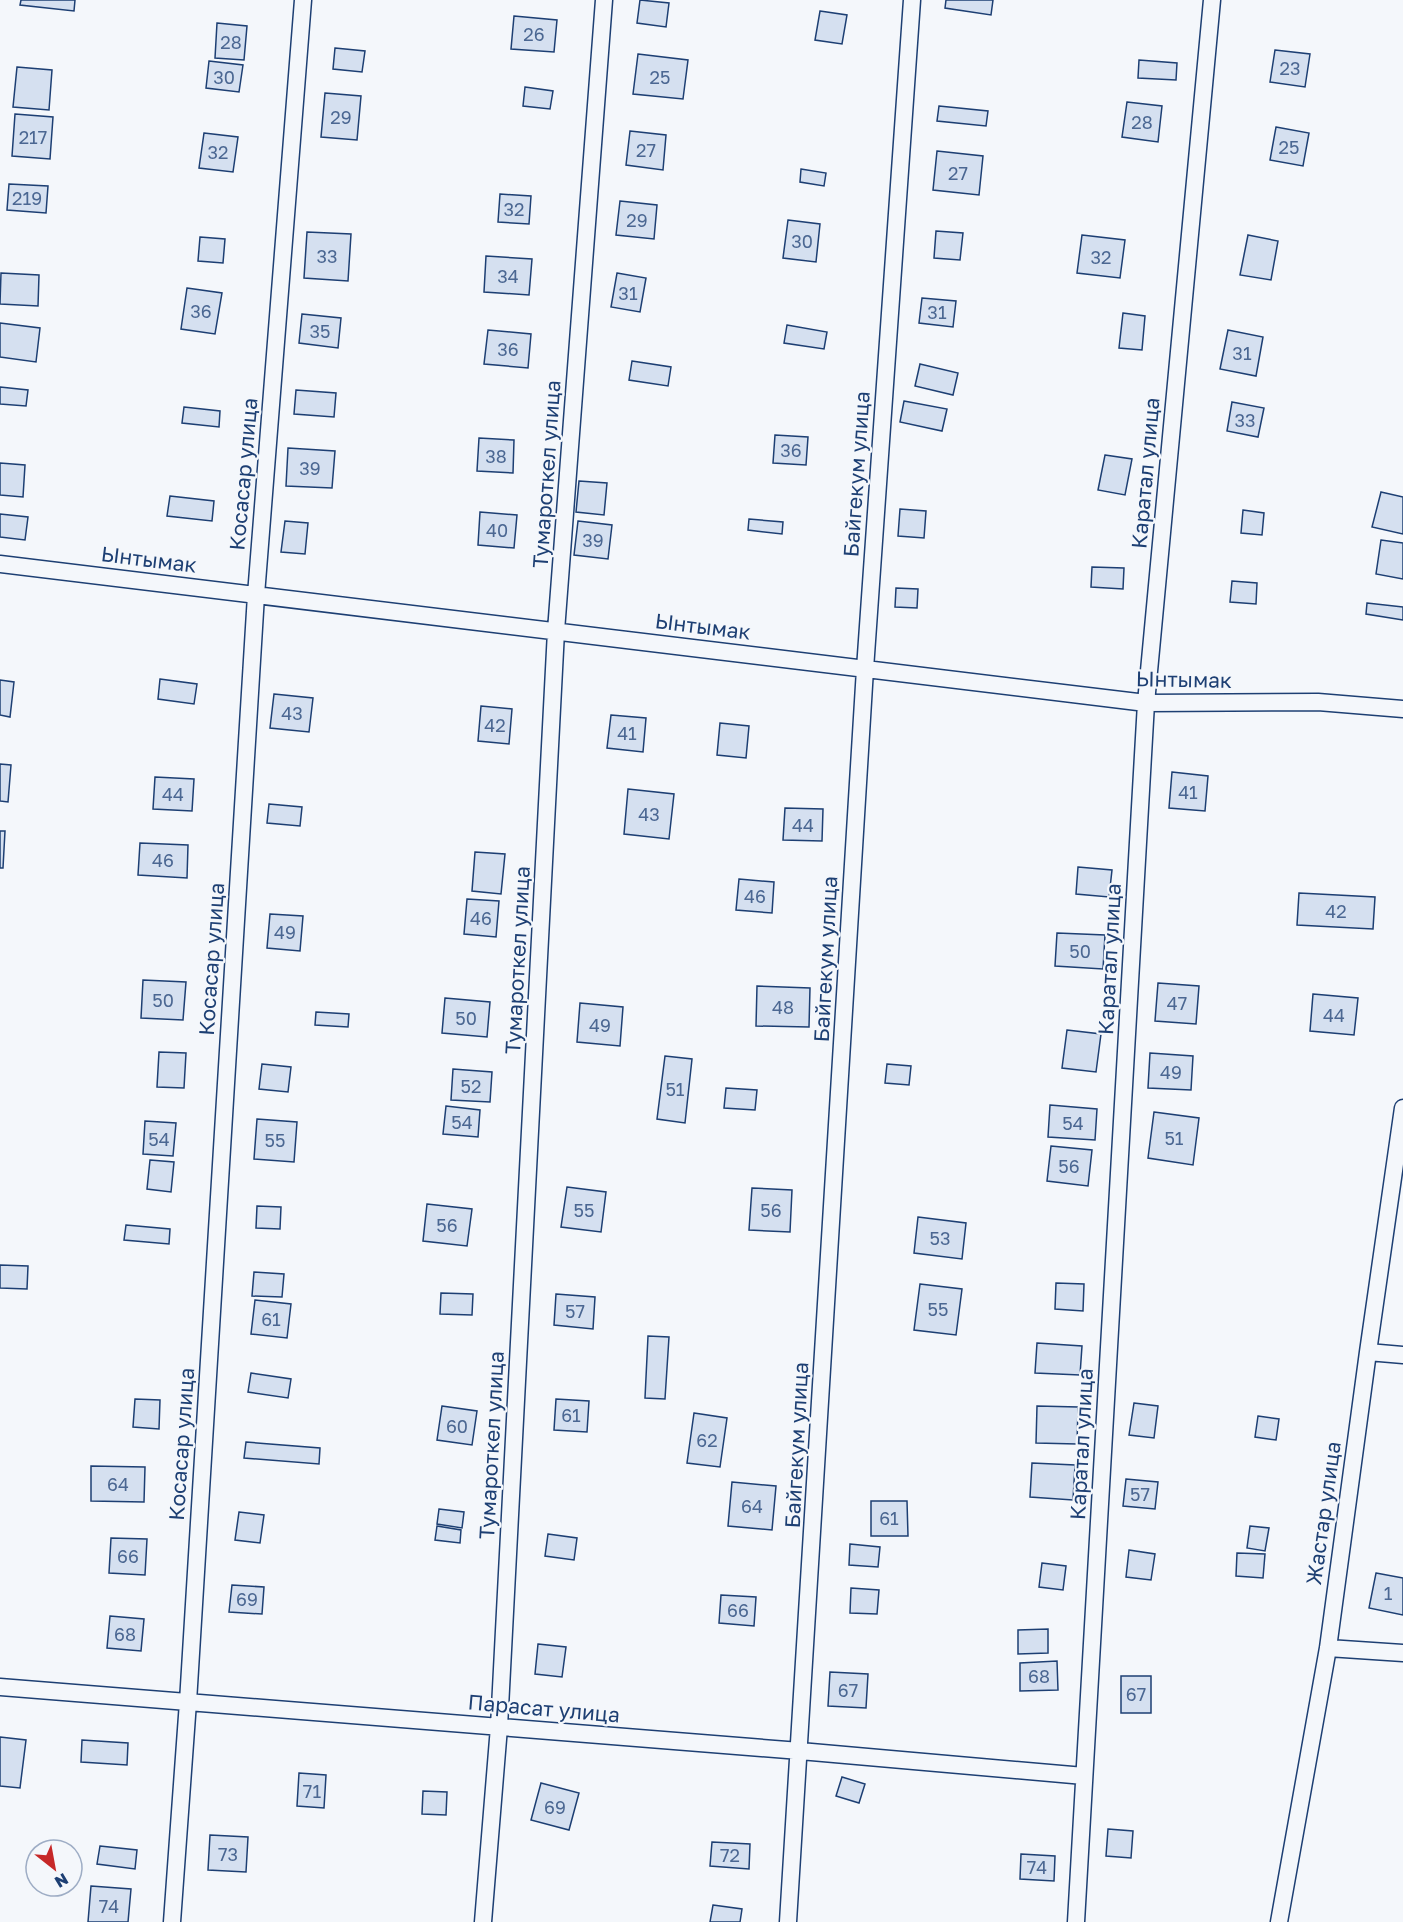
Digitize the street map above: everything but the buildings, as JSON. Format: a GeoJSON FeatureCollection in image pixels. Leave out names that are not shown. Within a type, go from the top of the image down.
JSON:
{"type":"FeatureCollection","features":[{"type":"Feature","properties":{"kind":"street","name":"Косасар улица"},"geometry":{"type":"LineString","coordinates":[[172,1922],[188,1702],[256,595],[303,0]]}},
{"type":"Feature","properties":{"kind":"street","name":"Тумароткел улица"},"geometry":{"type":"LineString","coordinates":[[483,1922],[499,1726],[556,631],[604,0]]}},
{"type":"Feature","properties":{"kind":"street","name":"Байгекум улица"},"geometry":{"type":"LineString","coordinates":[[788,1922],[865,669],[912,0]]}},
{"type":"Feature","properties":{"kind":"street","name":"Каратал улица"},"geometry":{"type":"LineString","coordinates":[[1076,1922],[1146,703],[1212,0]]}},
{"type":"Feature","properties":{"kind":"street","name":"Ынтымак"},"geometry":{"type":"LineString","coordinates":[[0,564],[1146,703],[1318,702],[1403,709]]}},
{"type":"Feature","properties":{"kind":"street","name":"Жастар улица"},"geometry":{"type":"LineString","coordinates":[[1279,1922],[1328,1648],[1403,1108]]}},
{"type":"Feature","properties":{"kind":"street"},"geometry":{"type":"LineString","coordinates":[[1368,1352],[1403,1355]]}},
{"type":"Feature","properties":{"kind":"street"},"geometry":{"type":"LineString","coordinates":[[1328,1648],[1403,1653]]}},
{"type":"Feature","properties":{"kind":"street","name":"Парасат улица"},"geometry":{"type":"LineString","coordinates":[[0,1687],[499,1726],[1084,1776]]}}]}
